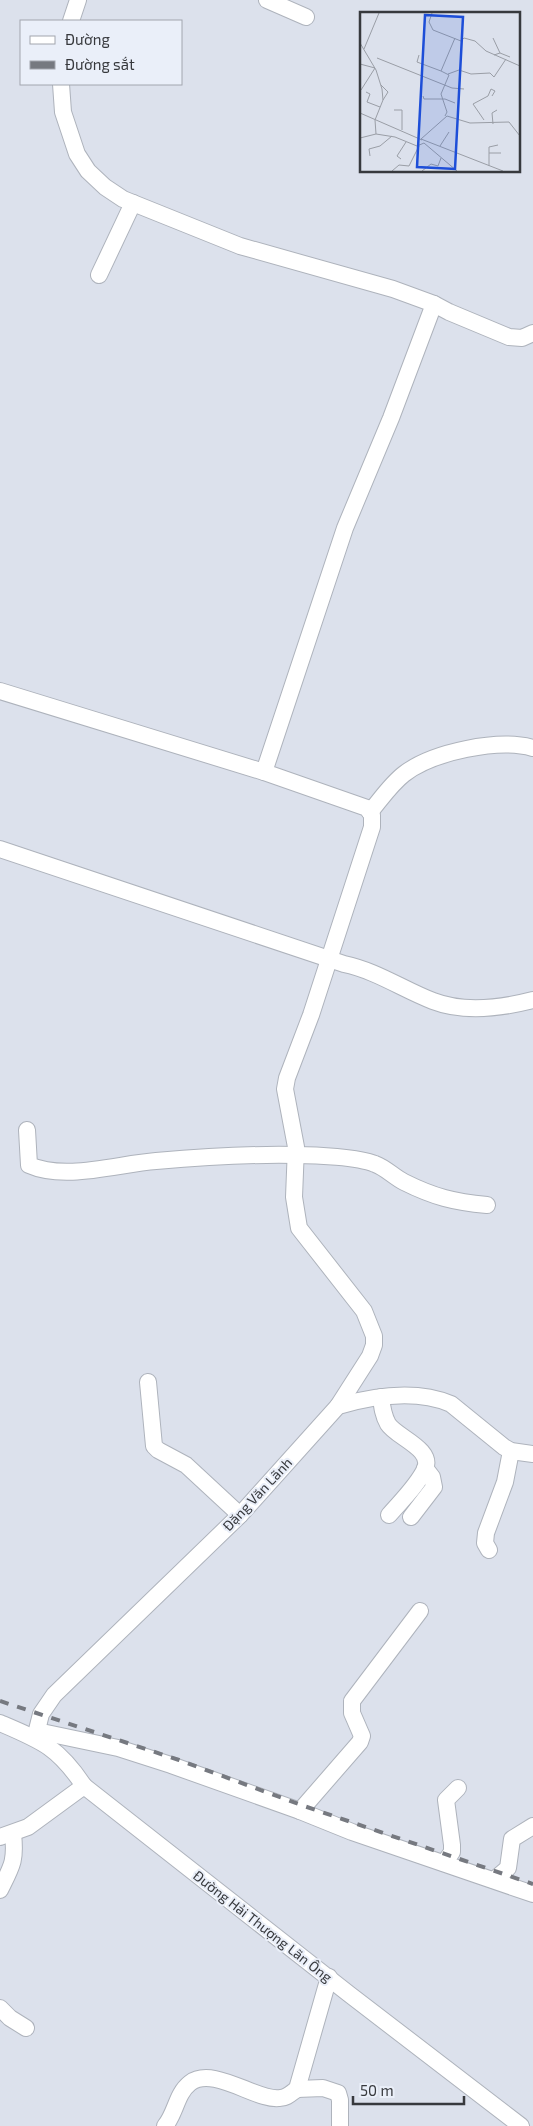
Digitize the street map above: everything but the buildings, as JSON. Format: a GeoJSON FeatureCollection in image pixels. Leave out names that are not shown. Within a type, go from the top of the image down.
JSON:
{"type":"FeatureCollection","features":[{"type":"Feature","properties":{"kind":"street"},"geometry":{"type":"LineString","coordinates":[[71,20],[78,0]]}},
{"type":"Feature","properties":{"kind":"street"},"geometry":{"type":"LineString","coordinates":[[267,0],[306,17]]}},
{"type":"Feature","properties":{"kind":"street"},"geometry":{"type":"LineString","coordinates":[[61,85],[64,112],[77,154],[88,171],[105,186],[133,203],[240,246],[350,276],[434,304],[457,316],[509,336],[522,338],[532,336]]}},
{"type":"Feature","properties":{"kind":"street"},"geometry":{"type":"LineString","coordinates":[[100,276],[133,203]]}},
{"type":"Feature","properties":{"kind":"street"},"geometry":{"type":"LineString","coordinates":[[264,772],[345,528],[391,418],[434,304]]}},
{"type":"Feature","properties":{"kind":"street"},"geometry":{"type":"LineString","coordinates":[[0,691],[264,772],[366,808],[370,812],[402,775],[414,767],[436,758],[465,750],[499,745],[520,745],[533,748]]}},
{"type":"Feature","properties":{"kind":"street","name":"Đặng Văn Lãnh"},"geometry":{"type":"LineString","coordinates":[[36,1734],[41,1714],[54,1695],[240,1515],[338,1406],[373,1350],[374,1336],[364,1311],[299,1228],[294,1197],[296,1155],[285,1097],[285,1083],[311,1015],[372,827],[373,818],[370,812]]}},
{"type":"Feature","properties":{"kind":"street"},"geometry":{"type":"LineString","coordinates":[[0,849],[328,959],[368,970],[435,1002],[451,1006],[481,1008],[533,1000]]}},
{"type":"Feature","properties":{"kind":"street"},"geometry":{"type":"LineString","coordinates":[[27,1130],[29,1165],[39,1170],[74,1172],[155,1161],[296,1155],[374,1163],[403,1181],[439,1198],[458,1203],[488,1206]]}},
{"type":"Feature","properties":{"kind":"street"},"geometry":{"type":"LineString","coordinates":[[148,1382],[154,1446],[186,1465],[240,1515]]}},
{"type":"Feature","properties":{"kind":"street"},"geometry":{"type":"LineString","coordinates":[[338,1406],[359,1400],[381,1397],[415,1396],[440,1399],[451,1404],[511,1451],[533,1454]]}},
{"type":"Feature","properties":{"kind":"street"},"geometry":{"type":"LineString","coordinates":[[381,1397],[382,1411],[387,1423],[394,1431],[424,1454],[426,1463],[425,1468],[410,1491],[389,1515]]}},
{"type":"Feature","properties":{"kind":"street"},"geometry":{"type":"LineString","coordinates":[[489,1550],[485,1543],[486,1533],[505,1482],[511,1451]]}},
{"type":"Feature","properties":{"kind":"street"},"geometry":{"type":"LineString","coordinates":[[410,1517],[434,1487],[432,1477],[425,1468]]}},
{"type":"Feature","properties":{"kind":"street"},"geometry":{"type":"LineString","coordinates":[[300,1811],[360,1742],[362,1736],[352,1714],[352,1701],[420,1611]]}},
{"type":"Feature","properties":{"kind":"street"},"geometry":{"type":"LineString","coordinates":[[0,1723],[36,1734],[118,1748],[171,1765],[300,1811],[352,1832],[533,1894]]}},
{"type":"Feature","properties":{"kind":"street","name":"Đường Hải Thượng Lãn Ông"},"geometry":{"type":"LineString","coordinates":[[36,1734],[62,1756],[84,1786],[521,2126]]}},
{"type":"Feature","properties":{"kind":"street"},"geometry":{"type":"LineString","coordinates":[[0,1890],[14,1863],[7,1835],[28,1827],[84,1786]]}},
{"type":"Feature","properties":{"kind":"street"},"geometry":{"type":"LineString","coordinates":[[444,1863],[452,1852],[446,1800],[458,1788]]}},
{"type":"Feature","properties":{"kind":"street"},"geometry":{"type":"LineString","coordinates":[[494,1880],[508,1868],[510,1862],[509,1846],[512,1839],[533,1826]]}},
{"type":"Feature","properties":{"kind":"street"},"geometry":{"type":"LineString","coordinates":[[165,2126],[181,2091],[194,2080],[206,2078],[219,2080],[276,2099],[288,2096],[296,2089],[329,1978]]}},
{"type":"Feature","properties":{"kind":"street"},"geometry":{"type":"LineString","coordinates":[[0,2008],[10,2018],[26,2028]]}},
{"type":"Feature","properties":{"kind":"street"},"geometry":{"type":"LineString","coordinates":[[296,2089],[323,2088],[338,2093],[340,2100],[340,2126]]}},
{"type":"Feature","properties":{"kind":"railway"},"geometry":{"type":"LineString","coordinates":[[0,1701],[179,1760],[304,1806],[533,1884]]}}]}
